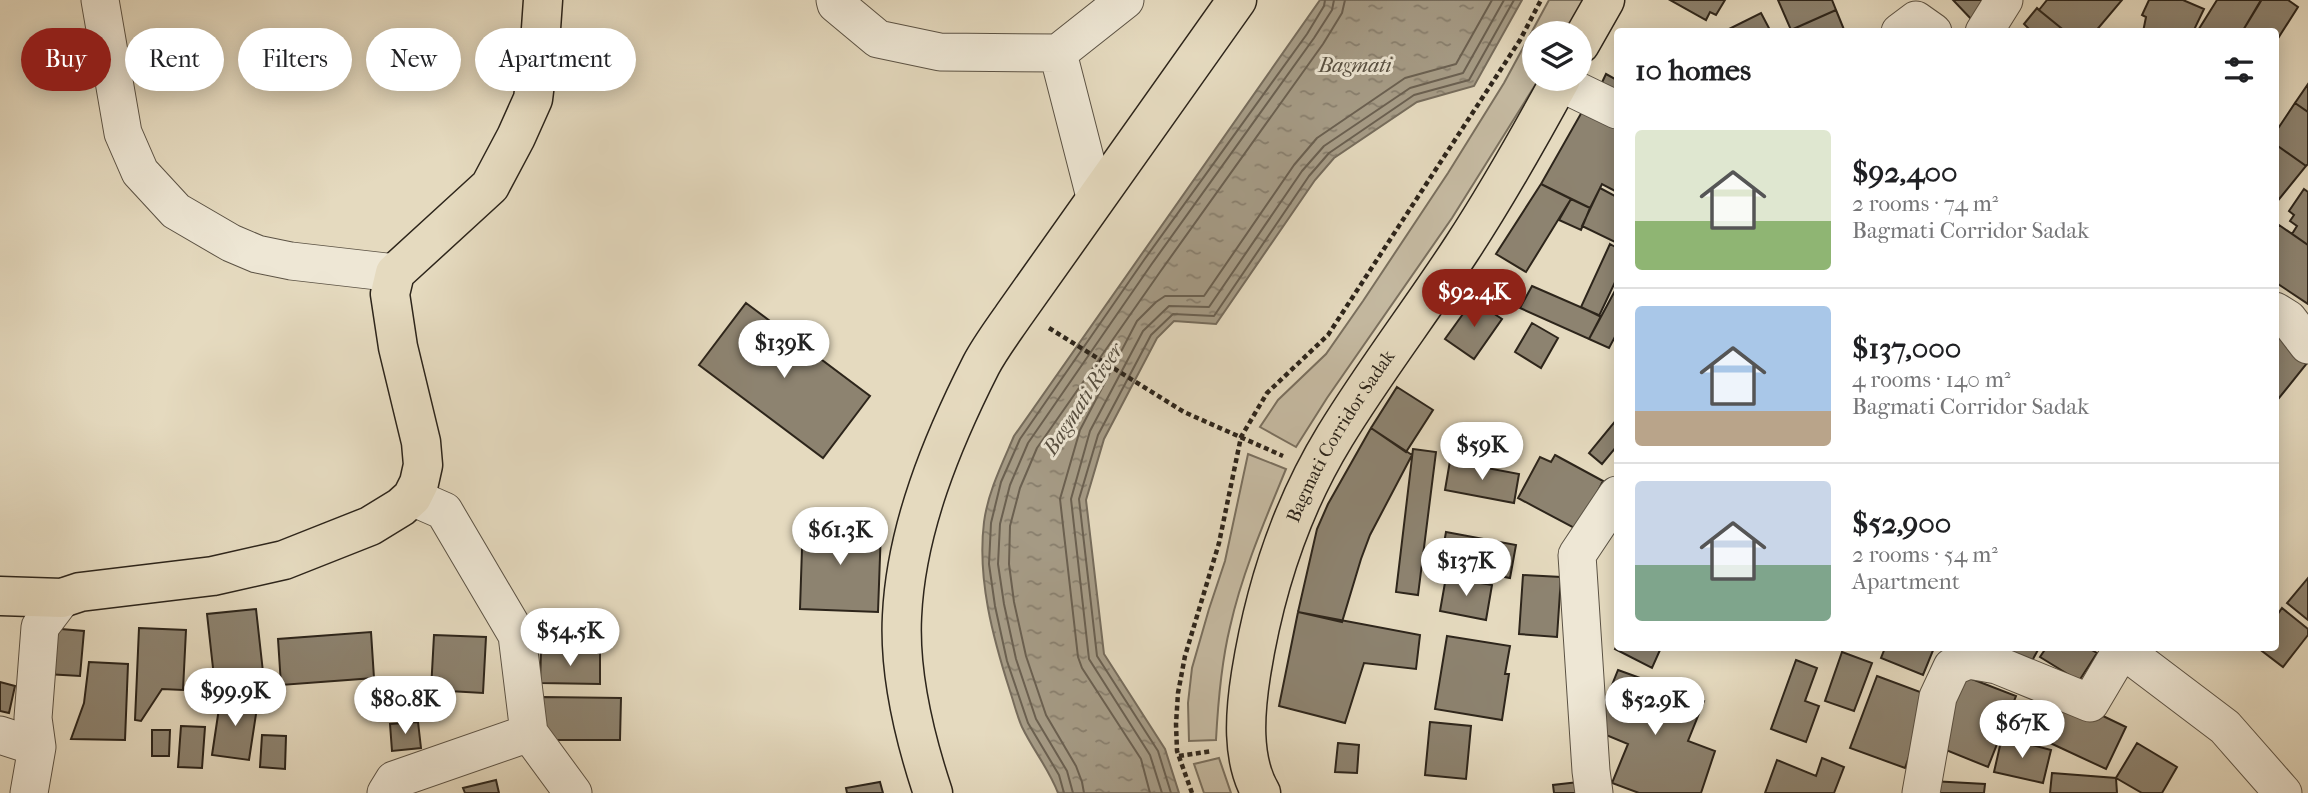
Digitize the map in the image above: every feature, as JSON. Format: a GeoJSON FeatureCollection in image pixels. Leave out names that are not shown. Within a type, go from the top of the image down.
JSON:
{"type":"FeatureCollection","features":[{"type":"Feature","properties":{"kind":"main road"},"geometry":{"type":"LineString","coordinates":[[0,596],[62,598],[80,592],[213,576],[284,560],[370,526],[401,507],[412,496],[419,483],[423,465],[421,442],[401,359],[390,295],[395,273],[490,186],[533,99],[543,0]]}},
{"type":"Feature","properties":{"kind":"main road"},"geometry":{"type":"LineString","coordinates":[[933,793],[921,759],[906,689],[902,617],[909,561],[921,510],[945,444],[982,363],[1095,197],[1237,0]]}},
{"type":"Feature","properties":{"kind":"main road"},"geometry":{"type":"LineString","coordinates":[[1592,23],[1605,0]]}},
{"type":"Feature","properties":{"kind":"main road","name":"Bagmati Corridor Sadak"},"geometry":{"type":"LineString","coordinates":[[1261,793],[1249,761],[1246,726],[1248,693],[1255,648],[1279,560],[1294,518],[1335,436],[1476,226],[1554,91]]}},
{"type":"Feature","properties":{"kind":"street"},"geometry":{"type":"LineString","coordinates":[[100,0],[123,134],[140,172],[176,211],[231,243],[257,254],[291,261],[395,273]]}},
{"type":"Feature","properties":{"kind":"street"},"geometry":{"type":"LineString","coordinates":[[835,0],[836,5],[878,39],[940,52],[1058,53],[1125,0]]}},
{"type":"Feature","properties":{"kind":"street"},"geometry":{"type":"LineString","coordinates":[[1986,28],[2004,0]]}},
{"type":"Feature","properties":{"kind":"street"},"geometry":{"type":"LineString","coordinates":[[1905,28],[1916,20],[1927,28]]}},
{"type":"Feature","properties":{"kind":"street"},"geometry":{"type":"LineString","coordinates":[[1058,53],[1095,197]]}},
{"type":"Feature","properties":{"kind":"street"},"geometry":{"type":"LineString","coordinates":[[1581,91],[1614,108]]}},
{"type":"Feature","properties":{"kind":"street"},"geometry":{"type":"LineString","coordinates":[[2279,314],[2288,318],[2308,345]]}},
{"type":"Feature","properties":{"kind":"street"},"geometry":{"type":"LineString","coordinates":[[412,496],[444,510],[517,635],[529,733],[573,793]]}},
{"type":"Feature","properties":{"kind":"street"},"geometry":{"type":"LineString","coordinates":[[1594,793],[1577,555],[1614,500]]}},
{"type":"Feature","properties":{"kind":"street"},"geometry":{"type":"LineString","coordinates":[[29,793],[37,747],[33,718],[40,627],[62,598]]}},
{"type":"Feature","properties":{"kind":"street"},"geometry":{"type":"LineString","coordinates":[[1921,793],[1938,697],[1952,667],[1969,660],[1997,665],[2090,703],[2121,651]]}},
{"type":"Feature","properties":{"kind":"street"},"geometry":{"type":"LineString","coordinates":[[2125,651],[2225,727],[2283,793]]}},
{"type":"Feature","properties":{"kind":"street"},"geometry":{"type":"LineString","coordinates":[[386,793],[394,780],[529,733]]}},
{"type":"Feature","properties":{"kind":"street"},"geometry":{"type":"LineString","coordinates":[[0,735],[37,747]]}},
{"type":"Feature","properties":{"kind":"path"},"geometry":{"type":"LineString","coordinates":[[1192,793],[1177,751],[1178,693],[1185,656],[1219,543],[1241,438],[1268,393],[1328,335],[1520,40],[1541,0]]}},
{"type":"Feature","properties":{"kind":"path"},"geometry":{"type":"LineString","coordinates":[[1073,343],[1184,412],[1290,459],[1314,474]]}},
{"type":"Feature","properties":{"kind":"shaded area"},"geometry":{"type":"Polygon","coordinates":[[[1549,0],[1587,0],[1574,21],[1538,21],[1549,0]]]}},
{"type":"Feature","properties":{"kind":"shaded area"},"geometry":{"type":"Polygon","coordinates":[[[1522,50],[1522,91],[1531,91],[1452,218],[1296,447],[1260,427],[1278,400],[1326,354],[1448,173],[1522,50]]]}},
{"type":"Feature","properties":{"kind":"shaded area"},"geometry":{"type":"Polygon","coordinates":[[[1248,454],[1286,469],[1235,607],[1222,669],[1216,740],[1189,741],[1188,703],[1192,668],[1225,561],[1248,454]]]}},
{"type":"Feature","properties":{"kind":"shaded area"},"geometry":{"type":"Polygon","coordinates":[[[1219,758],[1231,793],[1204,793],[1194,764],[1219,758]]]}},
{"type":"Feature","properties":{"kind":"water","name":"Bagmati"},"geometry":{"type":"Polygon","coordinates":[[[1320,0],[1522,0],[1474,86],[1417,102],[1334,158],[1315,180],[1216,324],[1174,321],[1157,338],[1104,439],[1086,500],[1104,654],[1165,749],[1179,793],[1058,793],[1020,723],[992,629],[985,587],[982,543],[992,489],[1014,436],[1320,0]]]}},
{"type":"Feature","properties":{"kind":"building"},"geometry":{"type":"Polygon","coordinates":[[[1670,0],[1725,0],[1716,15],[1710,12],[1706,20],[1670,0]]]}},
{"type":"Feature","properties":{"kind":"building"},"geometry":{"type":"Polygon","coordinates":[[[1778,0],[1832,0],[1836,10],[1790,28],[1778,0]]]}},
{"type":"Feature","properties":{"kind":"building"},"geometry":{"type":"Polygon","coordinates":[[[1953,0],[1995,0],[1973,21],[1953,0]]]}},
{"type":"Feature","properties":{"kind":"building"},"geometry":{"type":"Polygon","coordinates":[[[2047,0],[2122,0],[2098,28],[2061,28],[2039,10],[2047,0]]]}},
{"type":"Feature","properties":{"kind":"building"},"geometry":{"type":"Polygon","coordinates":[[[2149,0],[2183,0],[2204,9],[2195,28],[2144,28],[2146,17],[2142,15],[2149,0]]]}},
{"type":"Feature","properties":{"kind":"building"},"geometry":{"type":"Polygon","coordinates":[[[2217,0],[2261,1],[2244,28],[2200,28],[2217,0]]]}},
{"type":"Feature","properties":{"kind":"building"},"geometry":{"type":"Polygon","coordinates":[[[2261,0],[2288,0],[2298,7],[2279,37],[2279,28],[2244,28],[2261,0]]]}},
{"type":"Feature","properties":{"kind":"building"},"geometry":{"type":"Polygon","coordinates":[[[2037,8],[2061,28],[2028,28],[2024,24],[2037,8]]]}},
{"type":"Feature","properties":{"kind":"building"},"geometry":{"type":"Polygon","coordinates":[[[1836,10],[1843,28],[1796,28],[1836,10]]]}},
{"type":"Feature","properties":{"kind":"building"},"geometry":{"type":"Polygon","coordinates":[[[1761,13],[1769,28],[1731,28],[1761,13]]]}},
{"type":"Feature","properties":{"kind":"building"},"geometry":{"type":"Polygon","coordinates":[[[1606,74],[1614,78],[1614,104],[1596,95],[1606,74]]]}},
{"type":"Feature","properties":{"kind":"building"},"geometry":{"type":"Polygon","coordinates":[[[2308,84],[2308,112],[2295,103],[2308,84]]]}},
{"type":"Feature","properties":{"kind":"building"},"geometry":{"type":"Polygon","coordinates":[[[2295,103],[2308,112],[2306,166],[2279,147],[2279,127],[2295,103]]]}},
{"type":"Feature","properties":{"kind":"building"},"geometry":{"type":"Polygon","coordinates":[[[1583,110],[1614,126],[1614,190],[1602,184],[1590,208],[1541,184],[1583,110]]]}},
{"type":"Feature","properties":{"kind":"building"},"geometry":{"type":"Polygon","coordinates":[[[2279,147],[2306,166],[2279,199],[2279,147]]]}},
{"type":"Feature","properties":{"kind":"building"},"geometry":{"type":"Polygon","coordinates":[[[1541,184],[1571,199],[1526,272],[1496,254],[1541,184]]]}},
{"type":"Feature","properties":{"kind":"building"},"geometry":{"type":"Polygon","coordinates":[[[1600,188],[1614,195],[1614,242],[1582,226],[1600,188]]]}},
{"type":"Feature","properties":{"kind":"building"},"geometry":{"type":"Polygon","coordinates":[[[2304,189],[2308,192],[2308,245],[2292,234],[2297,226],[2290,221],[2294,215],[2289,211],[2304,189]]]}},
{"type":"Feature","properties":{"kind":"building"},"geometry":{"type":"Polygon","coordinates":[[[1571,199],[1590,208],[1581,230],[1559,220],[1571,199]]]}},
{"type":"Feature","properties":{"kind":"building"},"geometry":{"type":"Polygon","coordinates":[[[2279,225],[2308,245],[2308,304],[2279,285],[2279,225]]]}},
{"type":"Feature","properties":{"kind":"building"},"geometry":{"type":"Polygon","coordinates":[[[1610,244],[1614,246],[1614,284],[1599,316],[1581,307],[1610,244]]]}},
{"type":"Feature","properties":{"kind":"building"},"geometry":{"type":"Polygon","coordinates":[[[1532,286],[1601,316],[1589,339],[1520,308],[1532,286]]]}},
{"type":"Feature","properties":{"kind":"building"},"geometry":{"type":"Polygon","coordinates":[[[1614,293],[1614,339],[1609,348],[1589,339],[1614,293]]]}},
{"type":"Feature","properties":{"kind":"building"},"geometry":{"type":"Polygon","coordinates":[[[1473,300],[1502,319],[1474,359],[1445,339],[1473,300]]]}},
{"type":"Feature","properties":{"kind":"building"},"geometry":{"type":"Polygon","coordinates":[[[746,303],[870,396],[823,458],[699,365],[746,303]]]}},
{"type":"Feature","properties":{"kind":"building"},"geometry":{"type":"Polygon","coordinates":[[[1532,323],[1558,338],[1541,368],[1515,352],[1532,323]]]}},
{"type":"Feature","properties":{"kind":"building"},"geometry":{"type":"Polygon","coordinates":[[[2279,328],[2308,362],[2279,398],[2279,328]]]}},
{"type":"Feature","properties":{"kind":"building"},"geometry":{"type":"Polygon","coordinates":[[[1397,387],[1433,410],[1406,452],[1371,428],[1397,387]]]}},
{"type":"Feature","properties":{"kind":"building"},"geometry":{"type":"Polygon","coordinates":[[[1614,423],[1614,450],[1602,464],[1589,453],[1614,423]]]}},
{"type":"Feature","properties":{"kind":"building"},"geometry":{"type":"Polygon","coordinates":[[[1371,428],[1412,455],[1370,535],[1342,622],[1298,612],[1317,529],[1371,428]]]}},
{"type":"Feature","properties":{"kind":"building"},"geometry":{"type":"Polygon","coordinates":[[[1413,449],[1436,452],[1418,595],[1396,592],[1413,449]]]}},
{"type":"Feature","properties":{"kind":"building"},"geometry":{"type":"Polygon","coordinates":[[[1555,455],[1603,481],[1578,530],[1518,498],[1540,457],[1551,462],[1555,455]]]}},
{"type":"Feature","properties":{"kind":"building"},"geometry":{"type":"Polygon","coordinates":[[[1450,461],[1519,474],[1514,503],[1445,490],[1450,461]]]}},
{"type":"Feature","properties":{"kind":"building"},"geometry":{"type":"Polygon","coordinates":[[[803,518],[881,529],[878,612],[800,609],[803,518]]]}},
{"type":"Feature","properties":{"kind":"building"},"geometry":{"type":"Polygon","coordinates":[[[1446,532],[1516,545],[1510,578],[1440,565],[1446,532]]]}},
{"type":"Feature","properties":{"kind":"building"},"geometry":{"type":"Polygon","coordinates":[[[1523,575],[1561,577],[1557,637],[1519,634],[1523,575]]]}},
{"type":"Feature","properties":{"kind":"building"},"geometry":{"type":"Polygon","coordinates":[[[1446,577],[1492,585],[1486,620],[1440,611],[1446,577]]]}},
{"type":"Feature","properties":{"kind":"building"},"geometry":{"type":"Polygon","coordinates":[[[2308,578],[2308,620],[2287,603],[2308,578]]]}},
{"type":"Feature","properties":{"kind":"building"},"geometry":{"type":"Polygon","coordinates":[[[2282,608],[2308,629],[2308,635],[2283,667],[2262,651],[2279,651],[2279,612],[2282,608]]]}},
{"type":"Feature","properties":{"kind":"building"},"geometry":{"type":"Polygon","coordinates":[[[256,609],[264,681],[215,686],[207,614],[256,609]]]}},
{"type":"Feature","properties":{"kind":"building"},"geometry":{"type":"Polygon","coordinates":[[[1298,612],[1420,635],[1416,669],[1364,663],[1345,723],[1279,706],[1298,612]]]}},
{"type":"Feature","properties":{"kind":"building"},"geometry":{"type":"Polygon","coordinates":[[[49,628],[84,631],[80,676],[46,674],[49,628]]]}},
{"type":"Feature","properties":{"kind":"building"},"geometry":{"type":"Polygon","coordinates":[[[139,628],[186,630],[183,690],[162,689],[141,721],[135,720],[139,628]]]}},
{"type":"Feature","properties":{"kind":"building"},"geometry":{"type":"Polygon","coordinates":[[[371,632],[374,678],[281,685],[278,639],[371,632]]]}},
{"type":"Feature","properties":{"kind":"building"},"geometry":{"type":"Polygon","coordinates":[[[434,635],[486,637],[483,693],[431,690],[434,635]]]}},
{"type":"Feature","properties":{"kind":"building"},"geometry":{"type":"Polygon","coordinates":[[[1447,636],[1510,646],[1502,720],[1435,709],[1447,636]]]}},
{"type":"Feature","properties":{"kind":"building"},"geometry":{"type":"Polygon","coordinates":[[[1619,651],[1660,651],[1652,668],[1619,651]]]}},
{"type":"Feature","properties":{"kind":"building"},"geometry":{"type":"Polygon","coordinates":[[[1884,651],[1933,651],[1923,675],[1881,658],[1884,651]]]}},
{"type":"Feature","properties":{"kind":"building"},"geometry":{"type":"Polygon","coordinates":[[[1993,651],[2037,651],[2026,672],[1993,651]]]}},
{"type":"Feature","properties":{"kind":"building"},"geometry":{"type":"Polygon","coordinates":[[[2044,651],[2097,653],[2079,681],[2040,657],[2044,651]]]}},
{"type":"Feature","properties":{"kind":"building"},"geometry":{"type":"Polygon","coordinates":[[[541,652],[600,653],[600,684],[540,683],[541,652]]]}},
{"type":"Feature","properties":{"kind":"building"},"geometry":{"type":"Polygon","coordinates":[[[1842,652],[1872,663],[1854,711],[1825,701],[1842,652]]]}},
{"type":"Feature","properties":{"kind":"building"},"geometry":{"type":"Polygon","coordinates":[[[1796,660],[1817,668],[1805,701],[1819,706],[1806,742],[1771,729],[1796,660]]]}},
{"type":"Feature","properties":{"kind":"building"},"geometry":{"type":"Polygon","coordinates":[[[89,662],[128,664],[125,740],[71,739],[84,703],[89,662]]]}},
{"type":"Feature","properties":{"kind":"building"},"geometry":{"type":"Polygon","coordinates":[[[1618,670],[1704,701],[1688,741],[1715,751],[1701,793],[1639,793],[1612,783],[1628,744],[1594,730],[1618,670]]]}},
{"type":"Feature","properties":{"kind":"building"},"geometry":{"type":"Polygon","coordinates":[[[1877,676],[1931,696],[1905,768],[1850,748],[1877,676]]]}},
{"type":"Feature","properties":{"kind":"building"},"geometry":{"type":"Polygon","coordinates":[[[1964,676],[2016,696],[1988,767],[1936,746],[1964,676]]]}},
{"type":"Feature","properties":{"kind":"building"},"geometry":{"type":"Polygon","coordinates":[[[0,682],[15,686],[9,713],[0,711],[0,682]]]}},
{"type":"Feature","properties":{"kind":"building"},"geometry":{"type":"Polygon","coordinates":[[[2053,692],[2126,727],[2106,769],[2033,735],[2053,692]]]}},
{"type":"Feature","properties":{"kind":"building"},"geometry":{"type":"Polygon","coordinates":[[[221,695],[258,701],[249,760],[212,755],[221,695]]]}},
{"type":"Feature","properties":{"kind":"building"},"geometry":{"type":"Polygon","coordinates":[[[543,697],[621,698],[620,740],[543,740],[543,697]]]}},
{"type":"Feature","properties":{"kind":"building"},"geometry":{"type":"Polygon","coordinates":[[[418,722],[421,748],[392,751],[390,724],[418,722]]]}},
{"type":"Feature","properties":{"kind":"building"},"geometry":{"type":"Polygon","coordinates":[[[1430,722],[1471,726],[1466,779],[1425,775],[1430,722]]]}},
{"type":"Feature","properties":{"kind":"building"},"geometry":{"type":"Polygon","coordinates":[[[181,726],[205,727],[202,768],[178,767],[181,726]]]}},
{"type":"Feature","properties":{"kind":"building"},"geometry":{"type":"Polygon","coordinates":[[[152,730],[170,730],[169,756],[152,756],[152,730]]]}},
{"type":"Feature","properties":{"kind":"building"},"geometry":{"type":"Polygon","coordinates":[[[262,735],[286,736],[285,769],[260,767],[262,735]]]}},
{"type":"Feature","properties":{"kind":"building"},"geometry":{"type":"Polygon","coordinates":[[[2002,737],[2051,750],[2043,783],[1994,772],[2002,737]]]}},
{"type":"Feature","properties":{"kind":"building"},"geometry":{"type":"Polygon","coordinates":[[[1338,743],[1359,745],[1357,773],[1335,772],[1338,743]]]}},
{"type":"Feature","properties":{"kind":"building"},"geometry":{"type":"Polygon","coordinates":[[[2137,743],[2177,767],[2162,793],[2142,793],[2116,778],[2137,743]]]}},
{"type":"Feature","properties":{"kind":"building"},"geometry":{"type":"Polygon","coordinates":[[[1822,758],[1844,767],[1834,793],[1765,793],[1777,760],[1816,776],[1822,758]]]}},
{"type":"Feature","properties":{"kind":"building"},"geometry":{"type":"Polygon","coordinates":[[[2052,773],[2116,778],[2117,793],[2050,793],[2052,773]]]}},
{"type":"Feature","properties":{"kind":"building"},"geometry":{"type":"Polygon","coordinates":[[[496,780],[499,793],[465,793],[463,788],[496,780]]]}},
{"type":"Feature","properties":{"kind":"building"},"geometry":{"type":"Polygon","coordinates":[[[1587,781],[1588,793],[1554,793],[1553,785],[1587,781]]]}},
{"type":"Feature","properties":{"kind":"building"},"geometry":{"type":"Polygon","coordinates":[[[1931,781],[1985,784],[1984,793],[1930,793],[1931,781]]]}},
{"type":"Feature","properties":{"kind":"building"},"geometry":{"type":"Polygon","coordinates":[[[880,782],[883,793],[847,793],[846,788],[880,782]]]}},
{"type":"Feature","properties":{"kind":"water label","name":"Bagmati River"},"geometry":{"type":"Point","coordinates":[1083,399]}}]}
